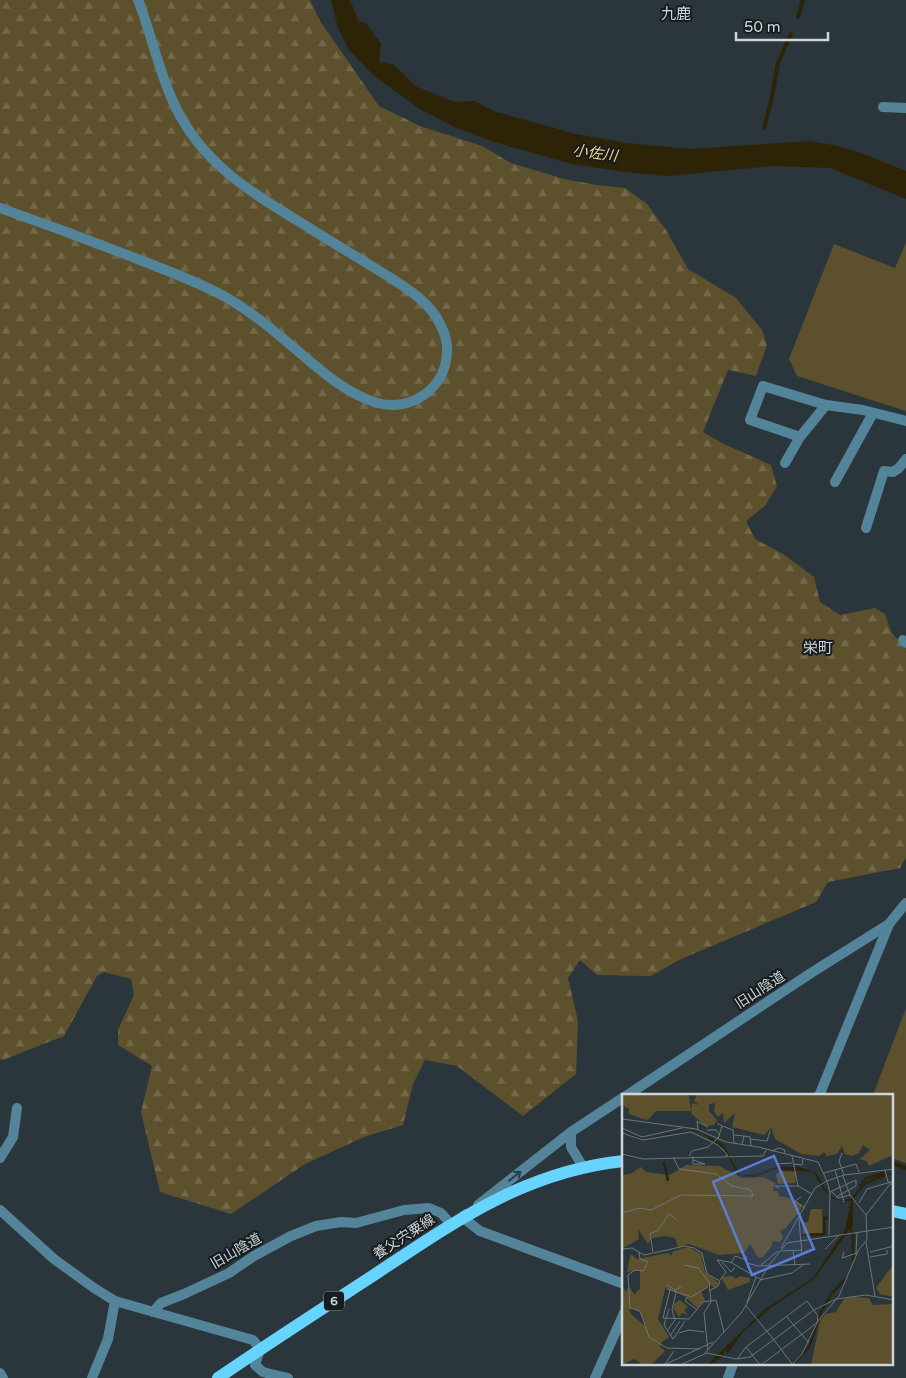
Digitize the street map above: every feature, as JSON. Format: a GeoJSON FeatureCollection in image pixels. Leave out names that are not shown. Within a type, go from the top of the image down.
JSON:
{"type":"FeatureCollection","features":[{"type":"Feature","properties":{"kind":"main road","name":"養父宍粟線"},"geometry":{"type":"LineString","coordinates":[[218,1378],[462,1217],[516,1189],[561,1173],[582,1167],[622,1161]]}},
{"type":"Feature","properties":{"kind":"street"},"geometry":{"type":"LineString","coordinates":[[0,208],[205,286],[245,310],[280,335],[343,387],[363,398],[379,403],[397,405],[413,402],[426,395],[436,384],[443,369],[447,353],[445,338],[439,322],[428,306],[414,293],[394,280],[243,187],[212,160],[192,135],[176,108],[161,70],[138,0]]}},
{"type":"Feature","properties":{"kind":"street"},"geometry":{"type":"LineString","coordinates":[[883,106],[906,108]]}},
{"type":"Feature","properties":{"kind":"street"},"geometry":{"type":"LineString","coordinates":[[800,437],[750,420],[763,386],[826,405],[906,421]]}},
{"type":"Feature","properties":{"kind":"street"},"geometry":{"type":"LineString","coordinates":[[785,464],[800,437],[826,405]]}},
{"type":"Feature","properties":{"kind":"street"},"geometry":{"type":"LineString","coordinates":[[835,482],[872,413]]}},
{"type":"Feature","properties":{"kind":"street"},"geometry":{"type":"LineString","coordinates":[[866,528],[884,471],[893,472],[899,468],[906,458]]}},
{"type":"Feature","properties":{"kind":"street","name":"旧山陰道"},"geometry":{"type":"LineString","coordinates":[[628,1094],[810,973],[889,924],[906,903]]}},
{"type":"Feature","properties":{"kind":"street"},"geometry":{"type":"LineString","coordinates":[[820,1094],[889,924]]}},
{"type":"Feature","properties":{"kind":"street","name":"旧山陰道"},"geometry":{"type":"LineString","coordinates":[[462,1217],[571,1132],[622,1098]]}},
{"type":"Feature","properties":{"kind":"street"},"geometry":{"type":"LineString","coordinates":[[0,1158],[13,1137],[17,1108]]}},
{"type":"Feature","properties":{"kind":"street"},"geometry":{"type":"LineString","coordinates":[[571,1132],[571,1147],[582,1167]]}},
{"type":"Feature","properties":{"kind":"street","name":"旧山陰道"},"geometry":{"type":"LineString","coordinates":[[153,1312],[161,1302],[184,1294],[229,1273],[254,1256],[291,1236],[316,1226],[341,1222],[356,1223],[404,1210],[429,1208],[441,1213],[451,1224]]}},
{"type":"Feature","properties":{"kind":"street"},"geometry":{"type":"LineString","coordinates":[[0,1210],[54,1259],[115,1301],[253,1340],[260,1349],[255,1365],[263,1372],[288,1378]]}},
{"type":"Feature","properties":{"kind":"street"},"geometry":{"type":"LineString","coordinates":[[462,1217],[480,1231],[622,1283]]}},
{"type":"Feature","properties":{"kind":"street"},"geometry":{"type":"LineString","coordinates":[[92,1378],[108,1339],[115,1301]]}},
{"type":"Feature","properties":{"kind":"street"},"geometry":{"type":"LineString","coordinates":[[595,1378],[622,1317]]}},
{"type":"Feature","properties":{"kind":"street"},"geometry":{"type":"LineString","coordinates":[[728,1378],[732,1366]]}},
{"type":"Feature","properties":{"kind":"street"},"geometry":{"type":"LineString","coordinates":[[0,1373],[2,1378]]}},
{"type":"Feature","properties":{"kind":"green space"},"geometry":{"type":"Polygon","coordinates":[[[0,0],[310,0],[320,21],[379,106],[420,126],[482,146],[511,163],[564,179],[625,188],[647,204],[666,230],[688,269],[736,298],[762,330],[767,345],[756,376],[728,370],[703,432],[724,444],[771,465],[777,486],[765,506],[746,521],[755,539],[783,554],[814,577],[820,602],[840,615],[875,608],[885,614],[891,632],[906,649],[906,858],[900,868],[828,882],[816,902],[679,960],[651,976],[597,975],[580,960],[568,978],[578,1021],[576,1074],[523,1116],[457,1066],[425,1060],[413,1084],[403,1125],[364,1137],[305,1164],[231,1214],[160,1192],[141,1112],[152,1066],[118,1045],[118,1030],[134,995],[131,979],[104,972],[97,976],[64,1036],[3,1060],[0,1059],[0,0]]]}},
{"type":"Feature","properties":{"kind":"green space"},"geometry":{"type":"Polygon","coordinates":[[[906,242],[906,411],[797,376],[789,359],[834,244],[895,268],[906,242]]]}},
{"type":"Feature","properties":{"kind":"green space"},"geometry":{"type":"Polygon","coordinates":[[[906,1008],[906,1163],[894,1159],[894,1094],[873,1094],[906,1008]]]}},
{"type":"Feature","properties":{"kind":"water","name":"小佐川"},"geometry":{"type":"Polygon","coordinates":[[[331,0],[349,0],[358,21],[366,23],[381,44],[379,62],[393,64],[417,87],[455,102],[474,101],[496,112],[576,134],[626,143],[691,149],[810,141],[838,146],[906,171],[906,199],[830,168],[773,166],[667,176],[572,164],[494,142],[454,127],[420,109],[373,75],[349,50],[338,28],[331,0]]]}},
{"type":"Feature","properties":{"kind":"waterway"},"geometry":{"type":"LineString","coordinates":[[798,17],[803,0]]}},
{"type":"Feature","properties":{"kind":"waterway"},"geometry":{"type":"LineString","coordinates":[[764,128],[778,63],[791,34]]}},
{"type":"Feature","properties":{"kind":"waterway"},"geometry":{"type":"LineString","coordinates":[[894,1164],[906,1168]]}},
{"type":"Feature","properties":{"kind":"district","name":"九鹿"},"geometry":{"type":"Point","coordinates":[676,14]}},
{"type":"Feature","properties":{"kind":"district","name":"栄町"},"geometry":{"type":"Point","coordinates":[818,648]}}]}
